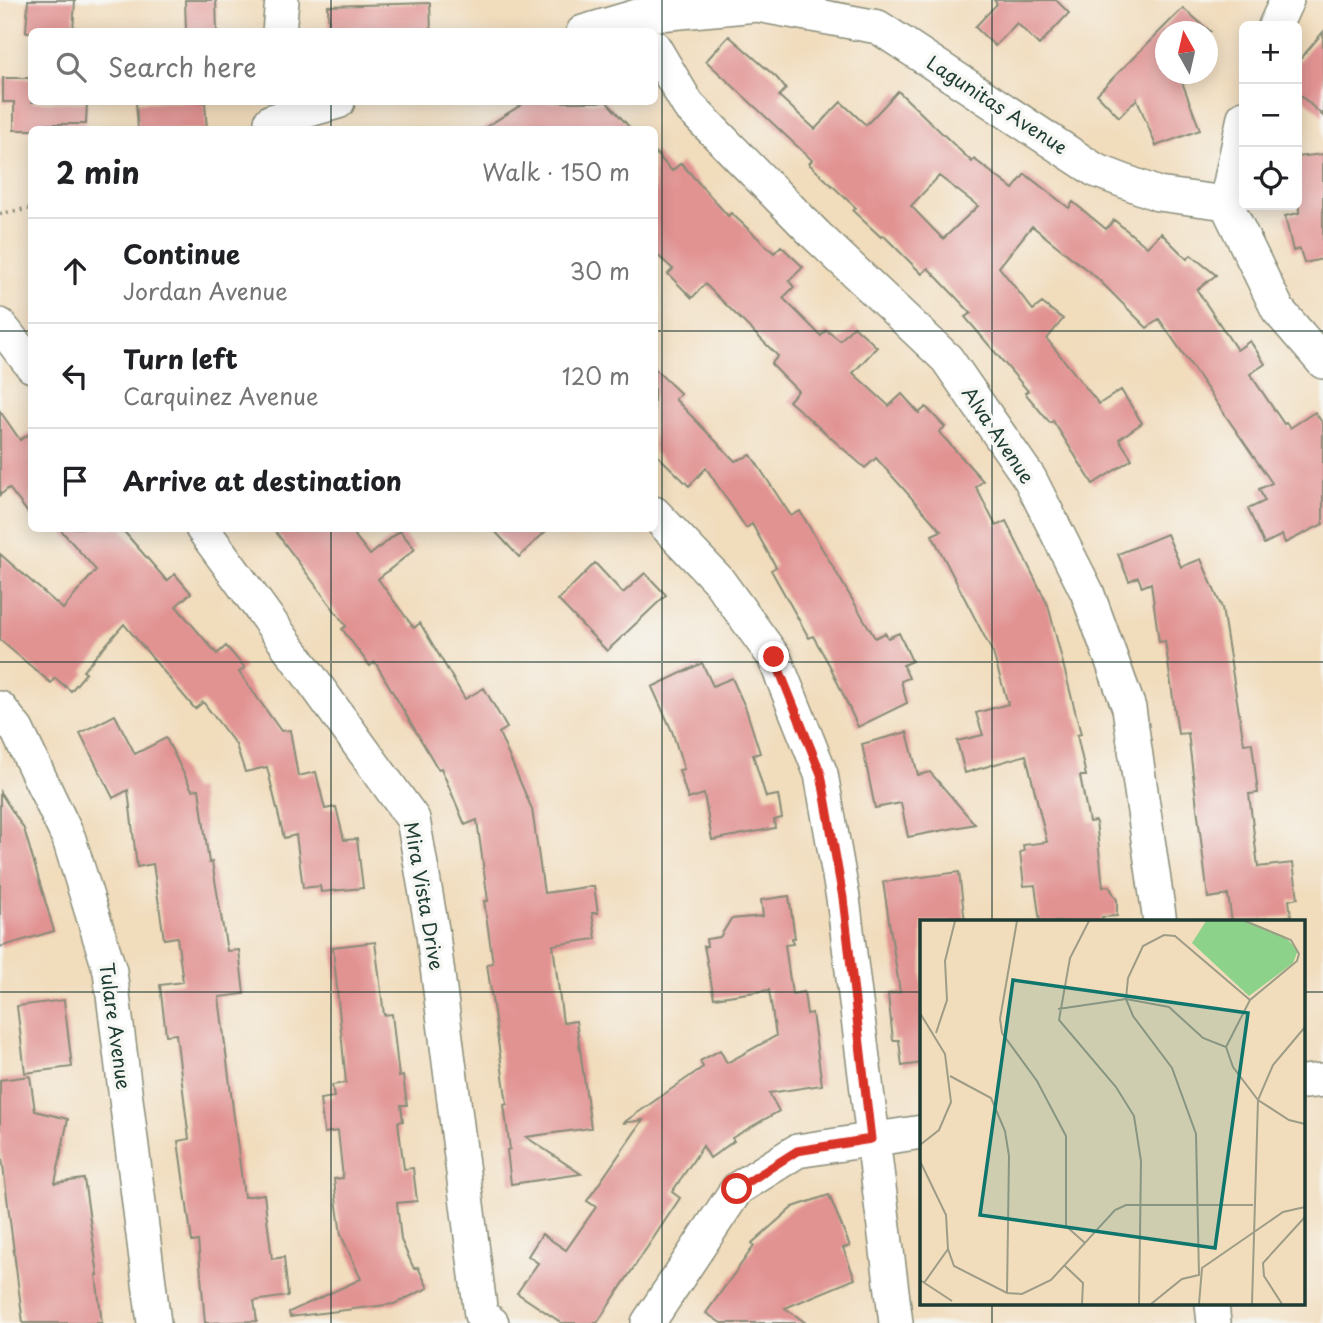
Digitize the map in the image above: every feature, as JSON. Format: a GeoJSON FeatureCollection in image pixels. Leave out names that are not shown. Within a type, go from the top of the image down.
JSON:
{"type":"FeatureCollection","features":[{"type":"Feature","properties":{"kind":"street"},"geometry":{"type":"LineString","coordinates":[[279,28],[282,0]]}},
{"type":"Feature","properties":{"kind":"street"},"geometry":{"type":"LineString","coordinates":[[1278,21],[1287,0]]}},
{"type":"Feature","properties":{"kind":"street","name":"Lagunitas Avenue"},"geometry":{"type":"LineString","coordinates":[[597,28],[639,16],[757,5],[878,27],[1095,170],[1158,194],[1226,203]]}},
{"type":"Feature","properties":{"kind":"street","name":"Alva Avenue"},"geometry":{"type":"LineString","coordinates":[[658,54],[688,105],[816,235],[947,359],[1030,479],[1087,592],[1129,708],[1160,920]]}},
{"type":"Feature","properties":{"kind":"street"},"geometry":{"type":"LineString","coordinates":[[272,117],[325,105]]}},
{"type":"Feature","properties":{"kind":"street"},"geometry":{"type":"LineString","coordinates":[[1239,141],[1226,203],[1278,310],[1323,362]]}},
{"type":"Feature","properties":{"kind":"street"},"geometry":{"type":"LineString","coordinates":[[0,325],[28,361]]}},
{"type":"Feature","properties":{"kind":"street"},"geometry":{"type":"LineString","coordinates":[[658,517],[718,580],[774,657],[821,774],[843,898],[896,1323]]}},
{"type":"Feature","properties":{"kind":"street","name":"Mira Vista Drive"},"geometry":{"type":"LineString","coordinates":[[205,532],[413,819],[433,935],[481,1315],[492,1323]]}},
{"type":"Feature","properties":{"kind":"street","name":"Tulare Avenue"},"geometry":{"type":"LineString","coordinates":[[0,708],[17,730],[69,839],[110,971],[154,1323]]}},
{"type":"Feature","properties":{"kind":"street"},"geometry":{"type":"LineString","coordinates":[[648,1323],[737,1189],[797,1151],[920,1132]]}},
{"type":"Feature","properties":{"kind":"path"},"geometry":{"type":"LineString","coordinates":[[0,214],[28,209]]}},
{"type":"Feature","properties":{"kind":"building"},"geometry":{"type":"Polygon","coordinates":[[[28,0],[75,0],[73,28],[28,28],[26,32],[28,0]]]}},
{"type":"Feature","properties":{"kind":"building"},"geometry":{"type":"Polygon","coordinates":[[[185,0],[216,0],[217,28],[186,28],[185,0]]]}},
{"type":"Feature","properties":{"kind":"building"},"geometry":{"type":"Polygon","coordinates":[[[994,0],[1056,0],[1069,13],[1039,45],[1017,23],[995,46],[975,27],[997,4],[994,0]]]}},
{"type":"Feature","properties":{"kind":"building"},"geometry":{"type":"Polygon","coordinates":[[[430,3],[431,28],[329,28],[328,6],[430,3]]]}},
{"type":"Feature","properties":{"kind":"building"},"geometry":{"type":"Polygon","coordinates":[[[1183,8],[1198,21],[1170,21],[1183,8]]]}},
{"type":"Feature","properties":{"kind":"building"},"geometry":{"type":"Polygon","coordinates":[[[1323,32],[1323,116],[1302,97],[1302,57],[1323,32]]]}},
{"type":"Feature","properties":{"kind":"building"},"geometry":{"type":"Polygon","coordinates":[[[729,36],[777,78],[786,89],[779,96],[815,129],[841,102],[866,125],[898,91],[972,162],[974,159],[1013,189],[1025,174],[1069,208],[1073,202],[1106,229],[1114,220],[1147,247],[1161,233],[1187,259],[1191,255],[1216,275],[1197,290],[1237,350],[1250,341],[1265,364],[1250,374],[1284,424],[1290,428],[1315,412],[1323,424],[1323,524],[1285,543],[1282,535],[1264,544],[1248,509],[1265,501],[1259,489],[1272,483],[1159,319],[1147,328],[1097,278],[1032,226],[999,267],[1033,310],[1042,303],[1063,319],[1047,339],[1099,404],[1121,390],[1142,423],[1119,439],[1132,459],[1093,484],[1053,421],[1050,423],[1025,393],[1028,391],[965,317],[971,313],[928,268],[922,274],[883,235],[881,237],[853,211],[856,208],[809,164],[812,160],[706,61],[729,36]],[[939,176],[911,206],[943,239],[978,206],[939,176]]]}},
{"type":"Feature","properties":{"kind":"building"},"geometry":{"type":"Polygon","coordinates":[[[1155,36],[1155,84],[1183,84],[1200,130],[1156,146],[1137,99],[1119,117],[1097,94],[1155,36]]]}},
{"type":"Feature","properties":{"kind":"building"},"geometry":{"type":"Polygon","coordinates":[[[3,78],[28,78],[28,105],[87,105],[86,124],[39,124],[28,126],[28,130],[14,130],[14,102],[3,102],[3,78]]]}},
{"type":"Feature","properties":{"kind":"building"},"geometry":{"type":"Polygon","coordinates":[[[136,105],[205,105],[207,126],[138,126],[136,105]]]}},
{"type":"Feature","properties":{"kind":"building"},"geometry":{"type":"Polygon","coordinates":[[[521,105],[610,105],[628,126],[487,126],[521,105]]]}},
{"type":"Feature","properties":{"kind":"building"},"geometry":{"type":"Polygon","coordinates":[[[1323,154],[1323,259],[1304,263],[1300,249],[1293,251],[1285,216],[1302,210],[1302,156],[1323,154]]]}},
{"type":"Feature","properties":{"kind":"building"},"geometry":{"type":"Polygon","coordinates":[[[658,155],[672,171],[681,163],[728,216],[731,213],[774,253],[781,246],[803,267],[789,281],[794,287],[783,298],[821,336],[826,330],[840,341],[854,326],[877,347],[853,373],[889,406],[902,394],[919,413],[926,407],[945,427],[939,432],[983,481],[976,487],[996,526],[1006,521],[1048,605],[1081,734],[1077,735],[1086,776],[1080,776],[1089,822],[1096,821],[1103,887],[1109,886],[1117,900],[1117,916],[1102,917],[1102,920],[1040,920],[1035,885],[1024,886],[1020,852],[1024,851],[1023,845],[1047,842],[1026,755],[965,773],[957,741],[983,735],[976,713],[1008,704],[993,653],[932,535],[941,531],[876,458],[865,468],[789,401],[798,391],[771,364],[778,356],[705,284],[692,298],[668,274],[673,269],[658,256],[658,155]]]}},
{"type":"Feature","properties":{"kind":"building"},"geometry":{"type":"Polygon","coordinates":[[[658,372],[681,394],[675,399],[735,461],[751,455],[791,516],[800,511],[875,638],[885,633],[888,638],[899,633],[912,661],[903,665],[909,678],[901,681],[907,703],[858,727],[830,666],[813,636],[809,638],[771,570],[776,567],[752,524],[746,528],[706,468],[689,486],[658,456],[658,372]]]}},
{"type":"Feature","properties":{"kind":"building"},"geometry":{"type":"Polygon","coordinates":[[[0,411],[20,440],[28,435],[28,513],[9,488],[0,495],[0,411]]]}},
{"type":"Feature","properties":{"kind":"building"},"geometry":{"type":"Polygon","coordinates":[[[63,532],[124,532],[167,581],[175,574],[191,593],[176,606],[217,654],[226,646],[245,668],[239,672],[281,731],[290,730],[298,776],[316,772],[325,809],[336,807],[344,840],[357,839],[363,888],[321,892],[320,886],[303,888],[296,835],[284,838],[267,767],[245,772],[236,745],[203,702],[195,709],[124,624],[83,671],[86,673],[71,691],[55,678],[51,683],[0,640],[0,554],[63,609],[96,570],[63,532]]]}},
{"type":"Feature","properties":{"kind":"building"},"geometry":{"type":"Polygon","coordinates":[[[276,532],[352,532],[370,555],[401,532],[415,549],[378,579],[414,628],[420,623],[465,699],[484,688],[507,728],[499,733],[532,809],[544,893],[594,886],[598,913],[592,913],[596,939],[553,945],[563,1023],[576,1021],[591,1128],[526,1137],[581,1174],[511,1184],[504,1105],[507,1104],[487,964],[493,963],[477,820],[465,825],[441,768],[438,769],[375,662],[370,666],[342,629],[346,626],[276,532]]]}},
{"type":"Feature","properties":{"kind":"building"},"geometry":{"type":"Polygon","coordinates":[[[496,532],[545,532],[519,557],[496,532]]]}},
{"type":"Feature","properties":{"kind":"building"},"geometry":{"type":"Polygon","coordinates":[[[1167,534],[1181,567],[1201,559],[1222,608],[1244,744],[1252,743],[1258,793],[1249,794],[1258,867],[1293,863],[1298,898],[1289,900],[1291,916],[1232,920],[1228,895],[1208,898],[1188,733],[1178,734],[1165,641],[1159,642],[1151,583],[1142,587],[1138,577],[1129,581],[1118,554],[1167,534]]]}},
{"type":"Feature","properties":{"kind":"building"},"geometry":{"type":"Polygon","coordinates":[[[595,563],[623,593],[645,573],[666,595],[607,651],[558,600],[595,563]]]}},
{"type":"Feature","properties":{"kind":"building"},"geometry":{"type":"Polygon","coordinates":[[[702,663],[713,686],[732,678],[746,709],[760,753],[753,755],[766,797],[778,795],[782,818],[774,820],[775,828],[712,840],[704,794],[688,799],[679,770],[684,769],[672,731],[652,687],[702,663]]]}},
{"type":"Feature","properties":{"kind":"building"},"geometry":{"type":"Polygon","coordinates":[[[115,715],[135,754],[166,738],[192,790],[199,789],[209,863],[212,862],[227,951],[239,950],[244,994],[219,997],[244,1197],[264,1194],[272,1259],[284,1257],[288,1296],[254,1301],[257,1321],[205,1323],[198,1241],[192,1242],[178,1141],[189,1139],[176,1034],[166,1035],[160,985],[183,982],[177,937],[164,939],[153,864],[137,867],[128,790],[113,798],[80,733],[115,715]]]}},
{"type":"Feature","properties":{"kind":"building"},"geometry":{"type":"Polygon","coordinates":[[[907,732],[918,775],[930,772],[975,824],[908,837],[901,803],[875,808],[862,744],[907,732]]]}},
{"type":"Feature","properties":{"kind":"building"},"geometry":{"type":"Polygon","coordinates":[[[0,792],[24,829],[54,931],[0,947],[0,792]]]}},
{"type":"Feature","properties":{"kind":"building"},"geometry":{"type":"Polygon","coordinates":[[[959,872],[965,920],[920,920],[920,1063],[902,1066],[899,1040],[893,1040],[888,994],[900,992],[883,882],[959,872]]]}},
{"type":"Feature","properties":{"kind":"building"},"geometry":{"type":"Polygon","coordinates":[[[789,896],[795,938],[792,938],[793,944],[785,945],[792,994],[804,992],[807,1014],[812,1013],[822,1085],[769,1093],[779,1111],[732,1138],[734,1141],[710,1158],[703,1146],[672,1192],[680,1198],[597,1323],[562,1323],[517,1293],[538,1263],[528,1256],[542,1234],[566,1250],[596,1207],[587,1201],[643,1120],[623,1123],[703,1067],[700,1061],[720,1050],[727,1063],[776,1036],[769,990],[714,998],[704,946],[707,946],[706,939],[720,937],[731,919],[763,916],[761,900],[789,896]]]}},
{"type":"Feature","properties":{"kind":"building"},"geometry":{"type":"Polygon","coordinates":[[[375,942],[384,1015],[392,1014],[399,1077],[403,1076],[407,1105],[401,1105],[403,1121],[398,1122],[404,1169],[413,1168],[417,1201],[397,1203],[401,1240],[414,1269],[418,1267],[428,1288],[394,1304],[290,1317],[289,1312],[361,1279],[341,1235],[334,1179],[343,1178],[338,1131],[324,1133],[320,1099],[334,1097],[332,1085],[346,1083],[333,947],[375,942]]]}},
{"type":"Feature","properties":{"kind":"building"},"geometry":{"type":"Polygon","coordinates":[[[64,1000],[72,1067],[25,1073],[17,1006],[64,1000]]]}},
{"type":"Feature","properties":{"kind":"building"},"geometry":{"type":"Polygon","coordinates":[[[30,1076],[35,1111],[68,1119],[55,1183],[84,1179],[102,1323],[23,1323],[0,1142],[0,1080],[30,1076]]]}},
{"type":"Feature","properties":{"kind":"building"},"geometry":{"type":"Polygon","coordinates":[[[829,1195],[850,1246],[843,1248],[855,1279],[785,1308],[806,1323],[721,1323],[706,1313],[754,1246],[752,1243],[793,1207],[829,1195]]]}},
{"type":"Feature","properties":{"kind":"route"},"geometry":{"type":"LineString","coordinates":[[737,1189],[797,1151],[871,1139],[843,898],[821,774],[774,657]]}}]}
